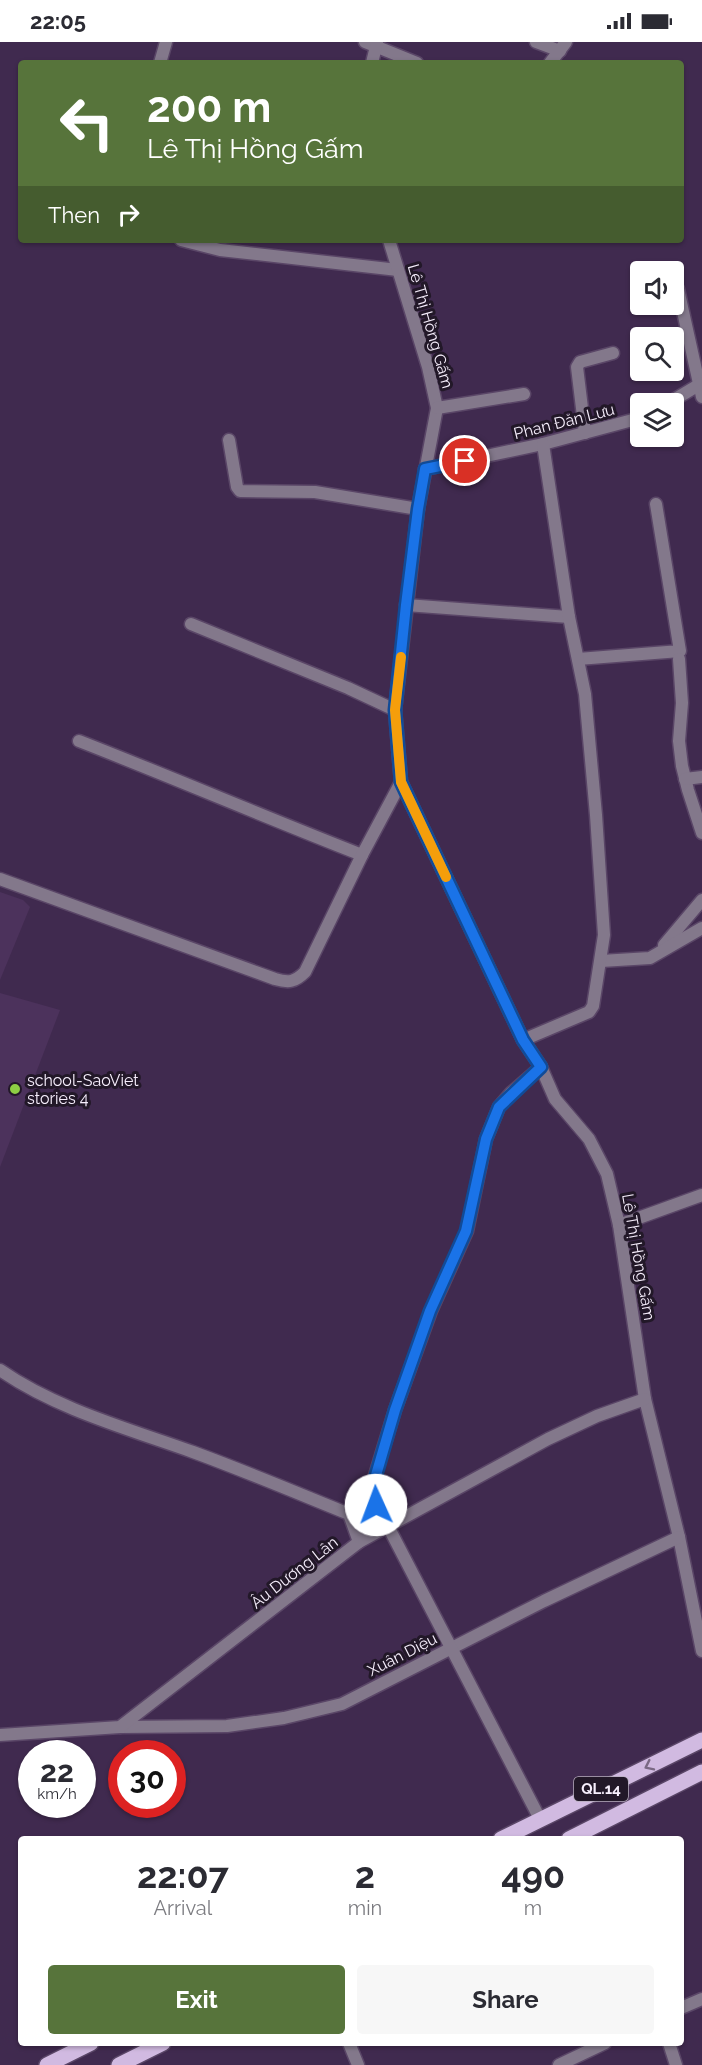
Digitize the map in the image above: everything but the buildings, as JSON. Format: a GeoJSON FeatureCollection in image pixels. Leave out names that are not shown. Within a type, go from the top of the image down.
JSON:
{"type":"FeatureCollection","features":[{"type":"Feature","properties":{"kind":"main road","name":"QL.14"},"geometry":{"type":"LineString","coordinates":[[507,1836],[702,1740]]}},
{"type":"Feature","properties":{"kind":"main road","name":"QL.14"},"geometry":{"type":"LineString","coordinates":[[575,1836],[702,1772]]}},
{"type":"Feature","properties":{"kind":"main road"},"geometry":{"type":"LineString","coordinates":[[47,2065],[85,2046]]}},
{"type":"Feature","properties":{"kind":"main road"},"geometry":{"type":"LineString","coordinates":[[119,2065],[157,2046]]}},
{"type":"Feature","properties":{"kind":"street"},"geometry":{"type":"LineString","coordinates":[[161,60],[166,42]]}},
{"type":"Feature","properties":{"kind":"street"},"geometry":{"type":"LineString","coordinates":[[536,42],[563,46],[552,60]]}},
{"type":"Feature","properties":{"kind":"street"},"geometry":{"type":"LineString","coordinates":[[372,60],[373,43],[410,60]]}},
{"type":"Feature","properties":{"kind":"street"},"geometry":{"type":"LineString","coordinates":[[192,243],[229,252],[398,270]]}},
{"type":"Feature","properties":{"kind":"street","name":"Lê Thị Hồng Gấm"},"geometry":{"type":"LineString","coordinates":[[389,243],[428,367],[437,408],[418,509],[395,710],[401,782],[523,1040],[541,1067],[555,1099],[589,1139],[607,1174],[620,1225],[645,1399],[679,1537],[702,1651]]}},
{"type":"Feature","properties":{"kind":"street"},"geometry":{"type":"LineString","coordinates":[[684,315],[701,388],[684,396]]}},
{"type":"Feature","properties":{"kind":"street"},"geometry":{"type":"LineString","coordinates":[[585,433],[577,367],[580,362],[613,353]]}},
{"type":"Feature","properties":{"kind":"street"},"geometry":{"type":"LineString","coordinates":[[437,408],[524,394]]}},
{"type":"Feature","properties":{"kind":"street","name":"Phan Đăn Lưu"},"geometry":{"type":"LineString","coordinates":[[425,469],[543,444],[630,421]]}},
{"type":"Feature","properties":{"kind":"street"},"geometry":{"type":"LineString","coordinates":[[229,440],[237,487],[240,491],[315,492],[418,509]]}},
{"type":"Feature","properties":{"kind":"street"},"geometry":{"type":"LineString","coordinates":[[523,1040],[589,1012],[593,1006],[604,935],[585,694],[569,617],[543,444]]}},
{"type":"Feature","properties":{"kind":"street"},"geometry":{"type":"LineString","coordinates":[[578,659],[680,651],[656,504]]}},
{"type":"Feature","properties":{"kind":"street"},"geometry":{"type":"LineString","coordinates":[[406,605],[569,617]]}},
{"type":"Feature","properties":{"kind":"street"},"geometry":{"type":"LineString","coordinates":[[191,624],[348,688],[395,710]]}},
{"type":"Feature","properties":{"kind":"street"},"geometry":{"type":"LineString","coordinates":[[679,659],[682,703],[679,741],[685,779],[702,833]]}},
{"type":"Feature","properties":{"kind":"street"},"geometry":{"type":"LineString","coordinates":[[79,741],[191,784],[215,797],[362,855]]}},
{"type":"Feature","properties":{"kind":"street"},"geometry":{"type":"LineString","coordinates":[[685,779],[702,777]]}},
{"type":"Feature","properties":{"kind":"street"},"geometry":{"type":"LineString","coordinates":[[0,879],[286,983],[296,981],[305,972],[362,855],[401,782]]}},
{"type":"Feature","properties":{"kind":"street"},"geometry":{"type":"LineString","coordinates":[[601,961],[643,959],[662,951],[660,950],[702,900]]}},
{"type":"Feature","properties":{"kind":"street"},"geometry":{"type":"LineString","coordinates":[[660,950],[702,928]]}},
{"type":"Feature","properties":{"kind":"street"},"geometry":{"type":"LineString","coordinates":[[540,1819],[376,1505],[374,1482],[395,1410],[430,1311],[466,1231],[486,1139],[499,1107],[541,1067]]}},
{"type":"Feature","properties":{"kind":"street"},"geometry":{"type":"LineString","coordinates":[[620,1225],[702,1195]]}},
{"type":"Feature","properties":{"kind":"street"},"geometry":{"type":"LineString","coordinates":[[0,1370],[13,1379],[100,1420],[194,1452],[349,1514],[359,1542]]}},
{"type":"Feature","properties":{"kind":"street","name":"Âu Dương Lân"},"geometry":{"type":"LineString","coordinates":[[120,1727],[359,1542],[548,1439],[597,1416],[645,1399]]}},
{"type":"Feature","properties":{"kind":"street","name":"Xuân Diệu"},"geometry":{"type":"LineString","coordinates":[[120,1727],[227,1726],[284,1718],[342,1704],[679,1537]]}},
{"type":"Feature","properties":{"kind":"street"},"geometry":{"type":"LineString","coordinates":[[689,1590],[702,1583]]}},
{"type":"Feature","properties":{"kind":"street"},"geometry":{"type":"LineString","coordinates":[[0,1734],[120,1727]]}},
{"type":"Feature","properties":{"kind":"street"},"geometry":{"type":"LineString","coordinates":[[684,2007],[702,1999]]}},
{"type":"Feature","properties":{"kind":"street"},"geometry":{"type":"LineString","coordinates":[[350,2046],[358,2065]]}},
{"type":"Feature","properties":{"kind":"street"},"geometry":{"type":"LineString","coordinates":[[559,2065],[599,2046]]}},
{"type":"Feature","properties":{"kind":"street"},"geometry":{"type":"LineString","coordinates":[[670,2046],[676,2065]]}},
{"type":"Feature","properties":{"kind":"shaded area"},"geometry":{"type":"Polygon","coordinates":[[[0,892],[23,900],[30,907],[0,980],[0,892]]]}},
{"type":"Feature","properties":{"kind":"shaded area","name":"school-SaoViet stories 4"},"geometry":{"type":"Polygon","coordinates":[[[0,993],[60,1010],[0,1167],[0,993]]]}},
{"type":"Feature","properties":{"kind":"slow traffic"},"geometry":{"type":"LineString","coordinates":[[401,657],[395,710],[401,782],[446,877]]}},
{"type":"Feature","properties":{"kind":"place","name":"school-SaoViet stories 4"},"geometry":{"type":"Point","coordinates":[15,1089]}},
{"type":"Feature","properties":{"kind":"route"},"geometry":{"type":"LineString","coordinates":[[376,1505],[374,1482],[395,1410],[430,1311],[466,1231],[486,1139],[499,1107],[511,1093],[541,1067],[523,1040],[401,782],[395,710],[406,605],[425,469],[465,461]]}}]}
